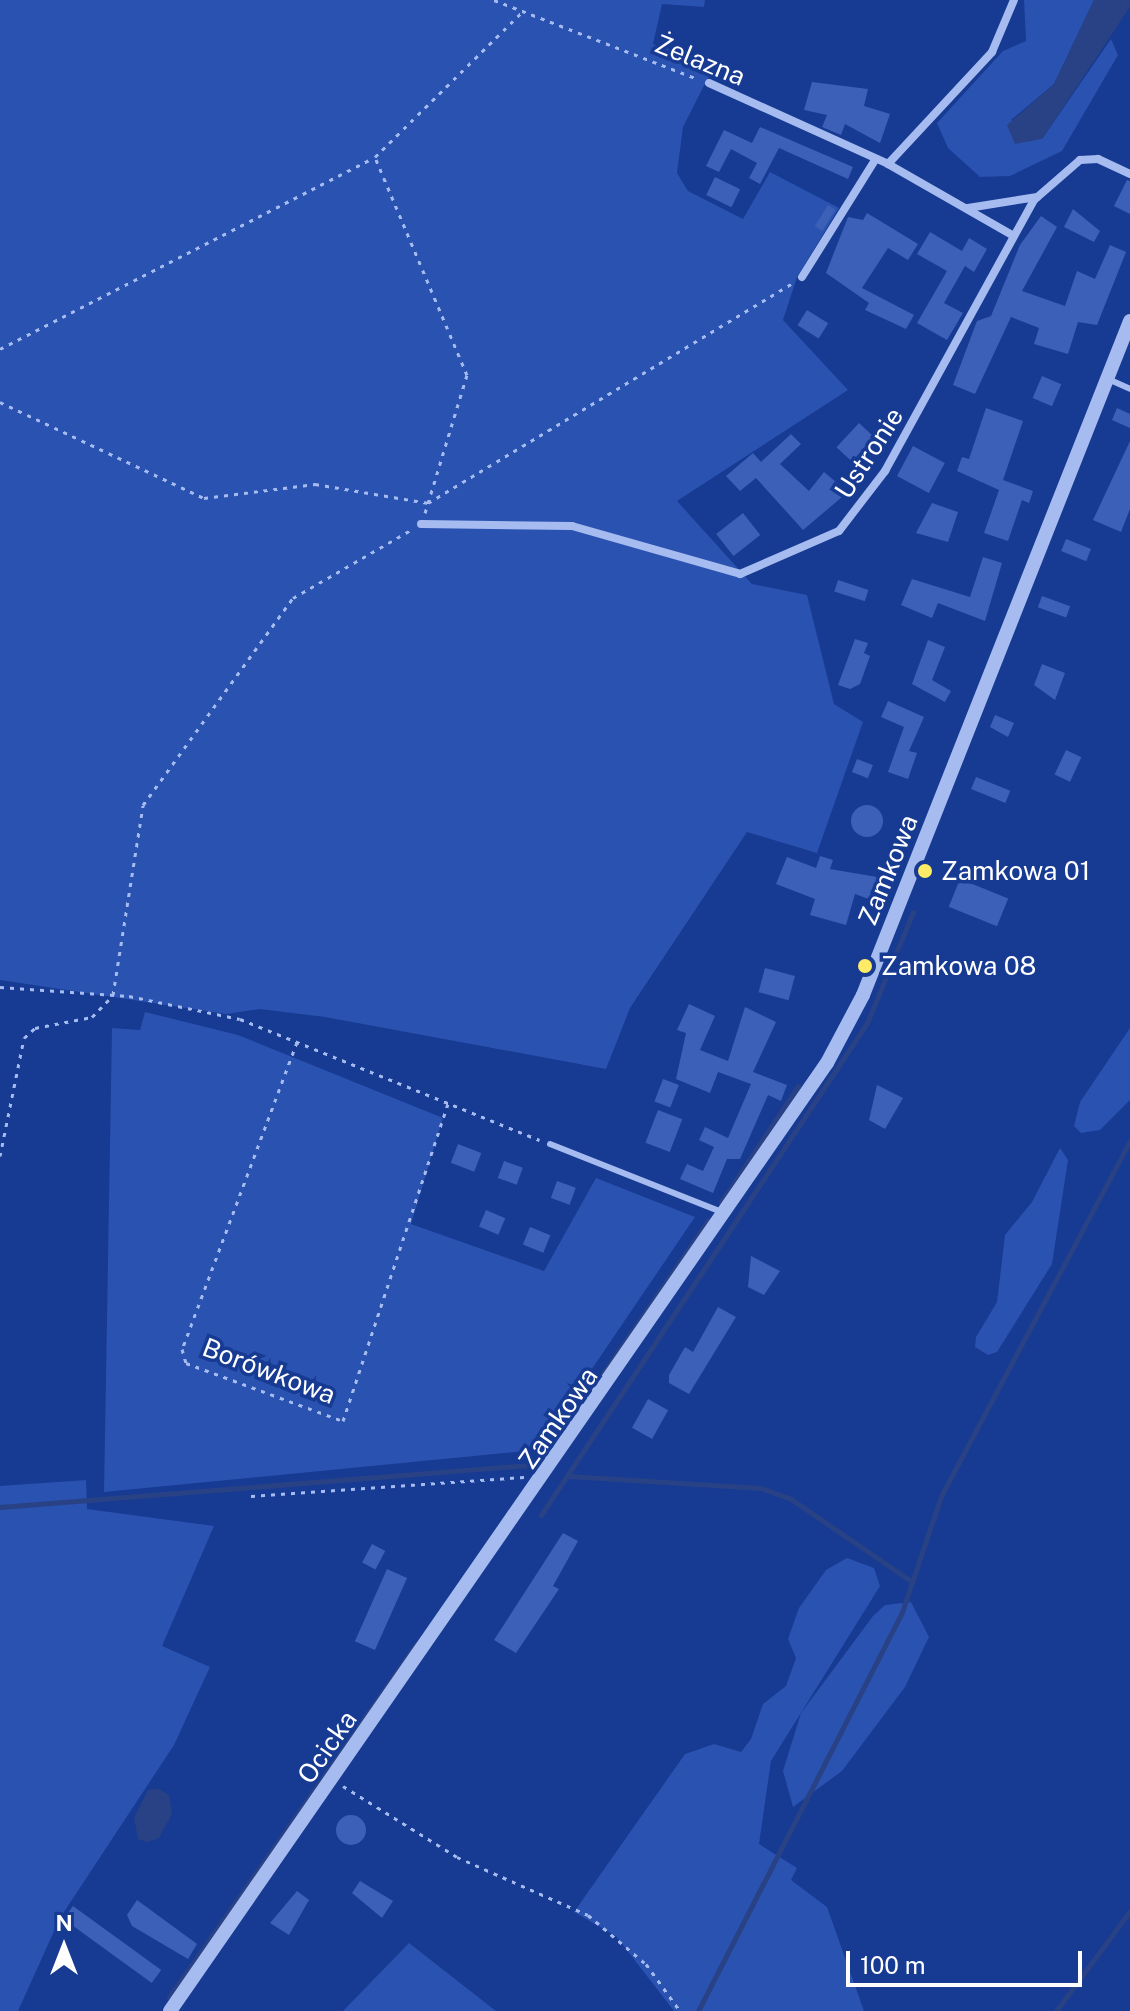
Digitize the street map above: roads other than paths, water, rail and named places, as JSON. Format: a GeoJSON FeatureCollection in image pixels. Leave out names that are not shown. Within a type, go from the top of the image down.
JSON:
{"type":"FeatureCollection","features":[{"type":"Feature","properties":{"kind":"street"},"geometry":{"type":"LineString","coordinates":[[888,164],[992,52],[1014,0]]}},
{"type":"Feature","properties":{"kind":"street","name":"Żelazna"},"geometry":{"type":"LineString","coordinates":[[709,83],[888,164],[1010,234]]}},
{"type":"Feature","properties":{"kind":"street","name":"Ustronie"},"geometry":{"type":"LineString","coordinates":[[421,524],[572,526],[740,574],[839,531],[885,471],[952,355],[1010,234],[1038,197],[1080,160],[1098,159],[1130,174]]}},
{"type":"Feature","properties":{"kind":"street"},"geometry":{"type":"LineString","coordinates":[[802,277],[875,160]]}},
{"type":"Feature","properties":{"kind":"street"},"geometry":{"type":"LineString","coordinates":[[966,208],[1038,197]]}},
{"type":"Feature","properties":{"kind":"street","name":"Zamkowa"},"geometry":{"type":"LineString","coordinates":[[523,1510],[787,1129],[863,995],[1130,321]]}},
{"type":"Feature","properties":{"kind":"street","name":"Ocicka"},"geometry":{"type":"LineString","coordinates":[[170,2011],[523,1510]]}},
{"type":"Feature","properties":{"kind":"lane"},"geometry":{"type":"LineString","coordinates":[[1108,379],[1130,389]]}},
{"type":"Feature","properties":{"kind":"lane"},"geometry":{"type":"LineString","coordinates":[[550,1144],[728,1214]]}},
{"type":"Feature","properties":{"kind":"lane"},"geometry":{"type":"LineString","coordinates":[[524,1477],[542,1483]]}},
{"type":"Feature","properties":{"kind":"waterway"},"geometry":{"type":"LineString","coordinates":[[541,1515],[867,1023],[913,912]]}},
{"type":"Feature","properties":{"kind":"waterway"},"geometry":{"type":"LineString","coordinates":[[721,1202],[798,1086]]}},
{"type":"Feature","properties":{"kind":"waterway"},"geometry":{"type":"LineString","coordinates":[[698,2011],[902,1612],[941,1496],[1130,1141]]}},
{"type":"Feature","properties":{"kind":"waterway"},"geometry":{"type":"LineString","coordinates":[[587,1397],[708,1220]]}},
{"type":"Feature","properties":{"kind":"waterway"},"geometry":{"type":"LineString","coordinates":[[0,1507],[542,1464]]}},
{"type":"Feature","properties":{"kind":"waterway"},"geometry":{"type":"LineString","coordinates":[[568,1476],[761,1488],[791,1499],[912,1582]]}},
{"type":"Feature","properties":{"kind":"waterway"},"geometry":{"type":"LineString","coordinates":[[169,1997],[416,1644]]}},
{"type":"Feature","properties":{"kind":"waterway"},"geometry":{"type":"LineString","coordinates":[[1056,2011],[1130,1911]]}},
{"type":"Feature","properties":{"kind":"place","name":"Zamkowa 01"},"geometry":{"type":"Point","coordinates":[925,871]}},
{"type":"Feature","properties":{"kind":"place","name":"Zamkowa 08"},"geometry":{"type":"Point","coordinates":[865,966]}}]}
